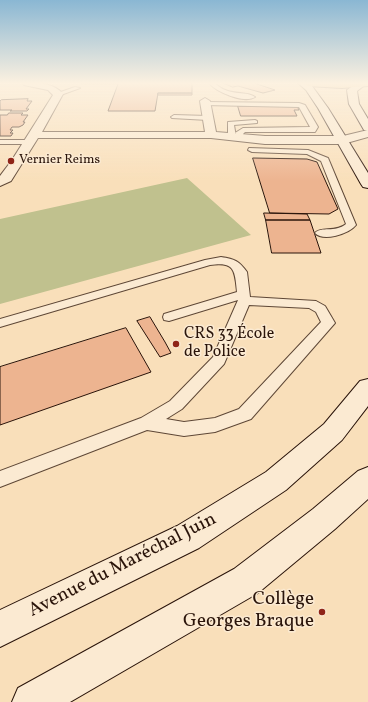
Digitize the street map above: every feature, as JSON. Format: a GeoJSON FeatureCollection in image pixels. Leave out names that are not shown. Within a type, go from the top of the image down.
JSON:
{"type":"FeatureCollection","features":[{"type":"Feature","properties":{"kind":"main road"},"geometry":{"type":"LineString","coordinates":[[0,182],[6,178],[46,116]]}},
{"type":"Feature","properties":{"kind":"main road"},"geometry":{"type":"LineString","coordinates":[[327,116],[368,184]]}},
{"type":"Feature","properties":{"kind":"main road"},"geometry":{"type":"LineString","coordinates":[[361,116],[368,128]]}},
{"type":"Feature","properties":{"kind":"main road"},"geometry":{"type":"LineString","coordinates":[[208,118],[211,135]]}},
{"type":"Feature","properties":{"kind":"main road"},"geometry":{"type":"LineString","coordinates":[[33,138],[211,135],[265,140],[343,140],[368,133]]}},
{"type":"Feature","properties":{"kind":"main road","name":"Avenue du Maréchal Juin"},"geometry":{"type":"LineString","coordinates":[[0,629],[188,537],[276,481],[333,432],[368,388]]}},
{"type":"Feature","properties":{"kind":"main road"},"geometry":{"type":"LineString","coordinates":[[32,702],[246,581],[324,519],[368,480]]}},
{"type":"Feature","properties":{"kind":"lane"},"geometry":{"type":"LineString","coordinates":[[236,138],[243,130],[312,130],[314,127],[308,116]]}},
{"type":"Feature","properties":{"kind":"lane"},"geometry":{"type":"LineString","coordinates":[[174,117],[208,118]]}},
{"type":"Feature","properties":{"kind":"lane"},"geometry":{"type":"LineString","coordinates":[[236,138],[230,123],[263,122]]}},
{"type":"Feature","properties":{"kind":"lane"},"geometry":{"type":"LineString","coordinates":[[285,122],[288,123],[290,130]]}},
{"type":"Feature","properties":{"kind":"lane"},"geometry":{"type":"LineString","coordinates":[[0,142],[33,138]]}},
{"type":"Feature","properties":{"kind":"lane"},"geometry":{"type":"LineString","coordinates":[[303,140],[308,152]]}},
{"type":"Feature","properties":{"kind":"lane"},"geometry":{"type":"LineString","coordinates":[[252,150],[308,152],[325,160],[352,225],[344,231],[336,234],[320,233]]}},
{"type":"Feature","properties":{"kind":"lane"},"geometry":{"type":"LineString","coordinates":[[0,323],[208,262],[221,260],[232,262],[241,272],[244,298],[219,360],[176,405],[147,423],[0,479]]}},
{"type":"Feature","properties":{"kind":"lane"},"geometry":{"type":"LineString","coordinates":[[147,423],[184,429],[214,425],[245,414],[328,323],[321,309],[312,304],[244,298],[169,317]]}},
{"type":"Feature","properties":{"kind":"green space"},"geometry":{"type":"Polygon","coordinates":[[[187,178],[251,235],[0,304],[0,219],[187,178]]]}},
{"type":"Feature","properties":{"kind":"building"},"geometry":{"type":"Polygon","coordinates":[[[0,116],[27,116],[23,122],[25,122],[23,125],[19,127],[12,127],[10,130],[13,130],[10,133],[13,133],[11,136],[0,136],[0,116]]]}},
{"type":"Feature","properties":{"kind":"building"},"geometry":{"type":"Polygon","coordinates":[[[241,116],[297,116],[241,116],[241,116]]]}},
{"type":"Feature","properties":{"kind":"building"},"geometry":{"type":"Polygon","coordinates":[[[253,158],[307,159],[317,162],[338,209],[329,214],[270,213],[253,158]]]}},
{"type":"Feature","properties":{"kind":"building"},"geometry":{"type":"Polygon","coordinates":[[[264,213],[307,214],[310,220],[266,220],[264,213]]]}},
{"type":"Feature","properties":{"kind":"building"},"geometry":{"type":"Polygon","coordinates":[[[266,220],[310,220],[321,253],[272,253],[266,220]]]}},
{"type":"Feature","properties":{"kind":"building"},"geometry":{"type":"Polygon","coordinates":[[[150,317],[171,353],[160,357],[137,321],[150,317]]]}},
{"type":"Feature","properties":{"kind":"building"},"geometry":{"type":"Polygon","coordinates":[[[126,328],[151,372],[0,425],[0,367],[126,328]]]}},
{"type":"Feature","properties":{"kind":"place","name":"Vernier Reims"},"geometry":{"type":"Point","coordinates":[11,161]}},
{"type":"Feature","properties":{"kind":"place","name":"CRS 33 École de Police"},"geometry":{"type":"Point","coordinates":[176,344]}},
{"type":"Feature","properties":{"kind":"place","name":"Collège Georges Braque"},"geometry":{"type":"Point","coordinates":[322,612]}}]}
